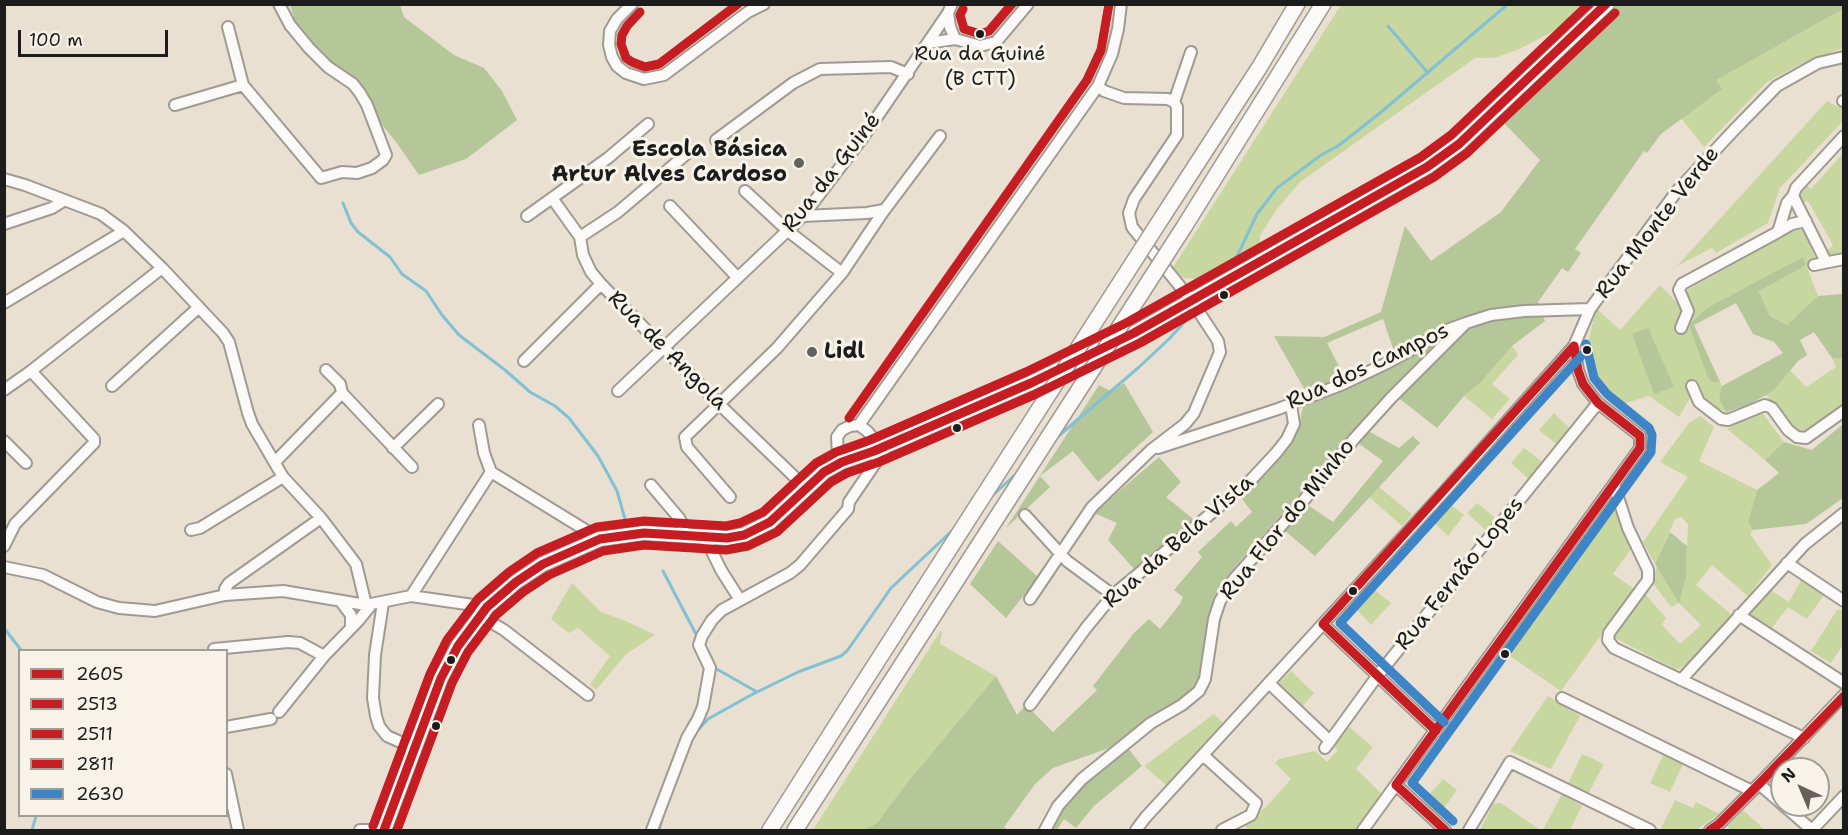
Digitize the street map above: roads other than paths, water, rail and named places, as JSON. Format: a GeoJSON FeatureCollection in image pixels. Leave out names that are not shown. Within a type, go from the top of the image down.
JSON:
{"type":"FeatureCollection","features":[{"type":"Feature","properties":{"kind":"highway"},"geometry":{"type":"LineString","coordinates":[[770,831],[1259,68],[1297,4]]}},
{"type":"Feature","properties":{"kind":"highway"},"geometry":{"type":"LineString","coordinates":[[795,831],[1184,227],[1323,4]]}},
{"type":"Feature","properties":{"kind":"main road"},"geometry":{"type":"LineString","coordinates":[[384,831],[441,678],[458,646],[484,611],[516,582],[543,564],[600,539],[644,533],[727,538],[744,535],[770,522],[824,472],[842,462],[880,449],[988,402],[1134,333],[1427,167],[1459,144],[1607,4]]}},
{"type":"Feature","properties":{"kind":"street"},"geometry":{"type":"LineString","coordinates":[[228,27],[243,85],[321,178],[342,172],[363,172],[376,166],[386,155],[367,105],[360,93],[309,48],[290,25],[279,4]]}},
{"type":"Feature","properties":{"kind":"street"},"geometry":{"type":"LineString","coordinates":[[632,4],[610,31],[609,45],[617,66],[626,73],[644,80],[664,75],[747,8],[764,4]]}},
{"type":"Feature","properties":{"kind":"street"},"geometry":{"type":"LineString","coordinates":[[928,43],[955,39],[980,46],[996,42],[1028,4]]}},
{"type":"Feature","properties":{"kind":"street"},"geometry":{"type":"LineString","coordinates":[[842,462],[838,456],[837,437],[842,430],[860,425],[1098,86],[1108,67],[1114,48],[1121,4]]}},
{"type":"Feature","properties":{"kind":"street"},"geometry":{"type":"LineString","coordinates":[[950,9],[950,27],[955,39]]}},
{"type":"Feature","properties":{"kind":"street","name":"Rua da Guiné"},"geometry":{"type":"LineString","coordinates":[[618,391],[803,216],[908,74],[950,9]]}},
{"type":"Feature","properties":{"kind":"street"},"geometry":{"type":"LineString","coordinates":[[1174,102],[1191,52]]}},
{"type":"Feature","properties":{"kind":"street","name":"Rua Monte Verde"},"geometry":{"type":"LineString","coordinates":[[1136,831],[1574,346],[1590,309],[1677,191],[1777,86],[1818,63],[1844,57]]}},
{"type":"Feature","properties":{"kind":"street"},"geometry":{"type":"LineString","coordinates":[[716,140],[793,83],[820,69],[891,67],[908,74]]}},
{"type":"Feature","properties":{"kind":"street"},"geometry":{"type":"LineString","coordinates":[[175,105],[243,85]]}},
{"type":"Feature","properties":{"kind":"street"},"geometry":{"type":"LineString","coordinates":[[1030,599],[1092,507],[1151,450],[1185,424],[1194,413],[1220,352],[1218,341],[1191,300],[1132,227],[1129,213],[1134,199],[1177,135],[1177,107],[1174,102],[1154,98],[1124,98],[1104,91],[1098,86]]}},
{"type":"Feature","properties":{"kind":"street"},"geometry":{"type":"LineString","coordinates":[[527,216],[608,158],[648,124]]}},
{"type":"Feature","properties":{"kind":"street"},"geometry":{"type":"LineString","coordinates":[[730,497],[685,442],[688,433],[720,405],[777,348],[842,273],[884,210],[940,136]]}},
{"type":"Feature","properties":{"kind":"street"},"geometry":{"type":"LineString","coordinates":[[1778,232],[1787,203],[1796,188],[1844,136]]}},
{"type":"Feature","properties":{"kind":"street"},"geometry":{"type":"LineString","coordinates":[[580,237],[618,212],[690,152]]}},
{"type":"Feature","properties":{"kind":"street"},"geometry":{"type":"LineString","coordinates":[[4,179],[101,214],[124,231],[224,333],[229,342],[248,413],[275,462],[284,477],[321,518],[356,564],[374,604],[373,698],[379,726],[387,736],[414,748]]}},
{"type":"Feature","properties":{"kind":"street"},"geometry":{"type":"LineString","coordinates":[[823,190],[827,214]]}},
{"type":"Feature","properties":{"kind":"street"},"geometry":{"type":"LineString","coordinates":[[745,191],[788,231],[842,273]]}},
{"type":"Feature","properties":{"kind":"street"},"geometry":{"type":"LineString","coordinates":[[1793,196],[1826,262]]}},
{"type":"Feature","properties":{"kind":"street","name":"Rua de Angola"},"geometry":{"type":"LineString","coordinates":[[552,198],[580,237],[583,255],[591,272],[601,284],[720,405],[806,488]]}},
{"type":"Feature","properties":{"kind":"street"},"geometry":{"type":"LineString","coordinates":[[4,224],[52,208],[65,200]]}},
{"type":"Feature","properties":{"kind":"street"},"geometry":{"type":"LineString","coordinates":[[670,206],[737,277]]}},
{"type":"Feature","properties":{"kind":"street"},"geometry":{"type":"LineString","coordinates":[[803,216],[884,210]]}},
{"type":"Feature","properties":{"kind":"street"},"geometry":{"type":"LineString","coordinates":[[867,213],[873,226]]}},
{"type":"Feature","properties":{"kind":"street"},"geometry":{"type":"LineString","coordinates":[[1681,328],[1688,311],[1679,290],[1682,284],[1792,224],[1806,221]]}},
{"type":"Feature","properties":{"kind":"street"},"geometry":{"type":"LineString","coordinates":[[4,303],[124,231]]}},
{"type":"Feature","properties":{"kind":"street"},"geometry":{"type":"LineString","coordinates":[[1814,265],[1844,259]]}},
{"type":"Feature","properties":{"kind":"street"},"geometry":{"type":"LineString","coordinates":[[4,390],[162,268]]}},
{"type":"Feature","properties":{"kind":"street"},"geometry":{"type":"LineString","coordinates":[[524,361],[601,284]]}},
{"type":"Feature","properties":{"kind":"street"},"geometry":{"type":"LineString","coordinates":[[112,386],[199,307]]}},
{"type":"Feature","properties":{"kind":"street","name":"Rua dos Campos"},"geometry":{"type":"LineString","coordinates":[[1151,450],[1291,405],[1362,375],[1447,330],[1466,323],[1491,315],[1524,310],[1590,309]]}},
{"type":"Feature","properties":{"kind":"street","name":"Rua Flor do Minho"},"geometry":{"type":"LineString","coordinates":[[1045,831],[1058,806],[1082,779],[1151,723],[1182,705],[1199,691],[1205,679],[1214,619],[1220,601],[1234,579],[1354,439],[1466,323]]}},
{"type":"Feature","properties":{"kind":"street"},"geometry":{"type":"LineString","coordinates":[[1363,831],[1640,448],[1640,436],[1598,403],[1583,384],[1574,346]]}},
{"type":"Feature","properties":{"kind":"street"},"geometry":{"type":"LineString","coordinates":[[326,370],[340,384],[342,393],[412,467]]}},
{"type":"Feature","properties":{"kind":"street"},"geometry":{"type":"LineString","coordinates":[[4,546],[15,524],[94,443],[94,439],[31,371]]}},
{"type":"Feature","properties":{"kind":"street"},"geometry":{"type":"LineString","coordinates":[[1692,386],[1699,402],[1721,419],[1728,420],[1765,405],[1772,408],[1788,430],[1797,437],[1806,438],[1844,411]]}},
{"type":"Feature","properties":{"kind":"street"},"geometry":{"type":"LineString","coordinates":[[275,462],[342,393]]}},
{"type":"Feature","properties":{"kind":"street","name":"Rua Fernão Lopes"},"geometry":{"type":"LineString","coordinates":[[1270,684],[1327,744],[1378,675],[1598,403]]}},
{"type":"Feature","properties":{"kind":"street"},"geometry":{"type":"LineString","coordinates":[[393,448],[438,404]]}},
{"type":"Feature","properties":{"kind":"street","name":"Rua da Bela Vista"},"geometry":{"type":"LineString","coordinates":[[1030,705],[1113,595],[1250,481],[1276,453],[1287,439],[1294,424],[1291,405]]}},
{"type":"Feature","properties":{"kind":"street"},"geometry":{"type":"LineString","coordinates":[[479,425],[484,453],[491,472],[600,539]]}},
{"type":"Feature","properties":{"kind":"street"},"geometry":{"type":"LineString","coordinates":[[652,831],[687,738],[703,707],[710,668],[700,641],[712,620],[722,610],[790,573],[800,565],[848,509],[849,502],[880,449],[860,425]]}},
{"type":"Feature","properties":{"kind":"street"},"geometry":{"type":"LineString","coordinates":[[4,441],[26,464]]}},
{"type":"Feature","properties":{"kind":"street"},"geometry":{"type":"LineString","coordinates":[[411,596],[491,472]]}},
{"type":"Feature","properties":{"kind":"street"},"geometry":{"type":"LineString","coordinates":[[191,530],[200,528],[284,477]]}},
{"type":"Feature","properties":{"kind":"street"},"geometry":{"type":"LineString","coordinates":[[1614,484],[1628,528],[1648,570],[1648,579],[1608,633],[1608,640],[1618,651],[1804,738]]}},
{"type":"Feature","properties":{"kind":"street"},"geometry":{"type":"LineString","coordinates":[[651,485],[679,518],[684,534]]}},
{"type":"Feature","properties":{"kind":"street"},"geometry":{"type":"LineString","coordinates":[[1681,680],[1787,563],[1821,529],[1844,513]]}},
{"type":"Feature","properties":{"kind":"street"},"geometry":{"type":"LineString","coordinates":[[1025,515],[1067,561],[1113,595]]}},
{"type":"Feature","properties":{"kind":"street"},"geometry":{"type":"LineString","coordinates":[[225,594],[229,583],[321,518]]}},
{"type":"Feature","properties":{"kind":"street"},"geometry":{"type":"LineString","coordinates":[[705,537],[721,570],[740,600]]}},
{"type":"Feature","properties":{"kind":"street"},"geometry":{"type":"LineString","coordinates":[[1787,563],[1844,601]]}},
{"type":"Feature","properties":{"kind":"street"},"geometry":{"type":"LineString","coordinates":[[4,567],[43,575],[97,602],[119,608],[155,611],[225,594],[283,591],[341,602],[374,604],[411,596],[484,611],[504,630],[588,694]]}},
{"type":"Feature","properties":{"kind":"street"},"geometry":{"type":"LineString","coordinates":[[341,602],[351,615],[351,628]]}},
{"type":"Feature","properties":{"kind":"street"},"geometry":{"type":"LineString","coordinates":[[228,727],[275,715],[324,656],[374,604]]}},
{"type":"Feature","properties":{"kind":"street"},"geometry":{"type":"LineString","coordinates":[[1739,615],[1844,683]]}},
{"type":"Feature","properties":{"kind":"street"},"geometry":{"type":"LineString","coordinates":[[1323,624],[1436,731]]}},
{"type":"Feature","properties":{"kind":"street"},"geometry":{"type":"LineString","coordinates":[[214,649],[288,642],[300,643],[324,656]]}},
{"type":"Feature","properties":{"kind":"street"},"geometry":{"type":"LineString","coordinates":[[1710,831],[1755,788],[1844,695]]}},
{"type":"Feature","properties":{"kind":"street"},"geometry":{"type":"LineString","coordinates":[[1562,699],[1770,797]]}},
{"type":"Feature","properties":{"kind":"street"},"geometry":{"type":"LineString","coordinates":[[1203,755],[1256,803],[1251,815],[1222,831]]}},
{"type":"Feature","properties":{"kind":"street"},"geometry":{"type":"LineString","coordinates":[[1469,831],[1509,762],[1650,831]]}},
{"type":"Feature","properties":{"kind":"street"},"geometry":{"type":"LineString","coordinates":[[228,784],[238,831]]}},
{"type":"Feature","properties":{"kind":"street"},"geometry":{"type":"LineString","coordinates":[[1396,785],[1445,831]]}},
{"type":"Feature","properties":{"kind":"street"},"geometry":{"type":"LineString","coordinates":[[1798,817],[1812,830],[1844,796]]}},
{"type":"Feature","properties":{"kind":"street"},"geometry":{"type":"LineString","coordinates":[[360,831],[374,831]]}},
{"type":"Feature","properties":{"kind":"waterway"},"geometry":{"type":"LineString","coordinates":[[1230,271],[1257,214],[1277,188],[1321,155],[1338,146],[1380,113],[1508,4]]}},
{"type":"Feature","properties":{"kind":"waterway"},"geometry":{"type":"LineString","coordinates":[[1388,26],[1428,73]]}},
{"type":"Feature","properties":{"kind":"waterway"},"geometry":{"type":"LineString","coordinates":[[343,203],[351,223],[358,232],[390,257],[402,274],[426,291],[459,335],[530,392],[555,406],[569,418],[598,456],[617,491],[627,526]]}},
{"type":"Feature","properties":{"kind":"waterway"},"geometry":{"type":"LineString","coordinates":[[1055,439],[1138,368],[1191,315]]}},
{"type":"Feature","properties":{"kind":"waterway"},"geometry":{"type":"LineString","coordinates":[[993,495],[1017,473]]}},
{"type":"Feature","properties":{"kind":"waterway"},"geometry":{"type":"LineString","coordinates":[[697,731],[708,719],[751,695],[798,672],[841,656],[847,651],[891,588],[954,529]]}},
{"type":"Feature","properties":{"kind":"waterway"},"geometry":{"type":"LineString","coordinates":[[663,571],[698,638]]}},
{"type":"Feature","properties":{"kind":"waterway"},"geometry":{"type":"LineString","coordinates":[[4,628],[20,649]]}},
{"type":"Feature","properties":{"kind":"waterway"},"geometry":{"type":"LineString","coordinates":[[713,665],[757,692]]}},
{"type":"Feature","properties":{"kind":"waterway"},"geometry":{"type":"LineString","coordinates":[[659,830],[666,806]]}},
{"type":"Feature","properties":{"kind":"waterway"},"geometry":{"type":"LineString","coordinates":[[32,830],[36,817]]}},
{"type":"Feature","properties":{"kind":"place","name":"Rua da Guiné (B CTT)"},"geometry":{"type":"Point","coordinates":[980,34]}},
{"type":"Feature","properties":{"kind":"place","name":"Escola Básica Artur Alves Cardoso"},"geometry":{"type":"Point","coordinates":[799,163]}},
{"type":"Feature","properties":{"kind":"place","name":"Lidl"},"geometry":{"type":"Point","coordinates":[812,352]}}]}
